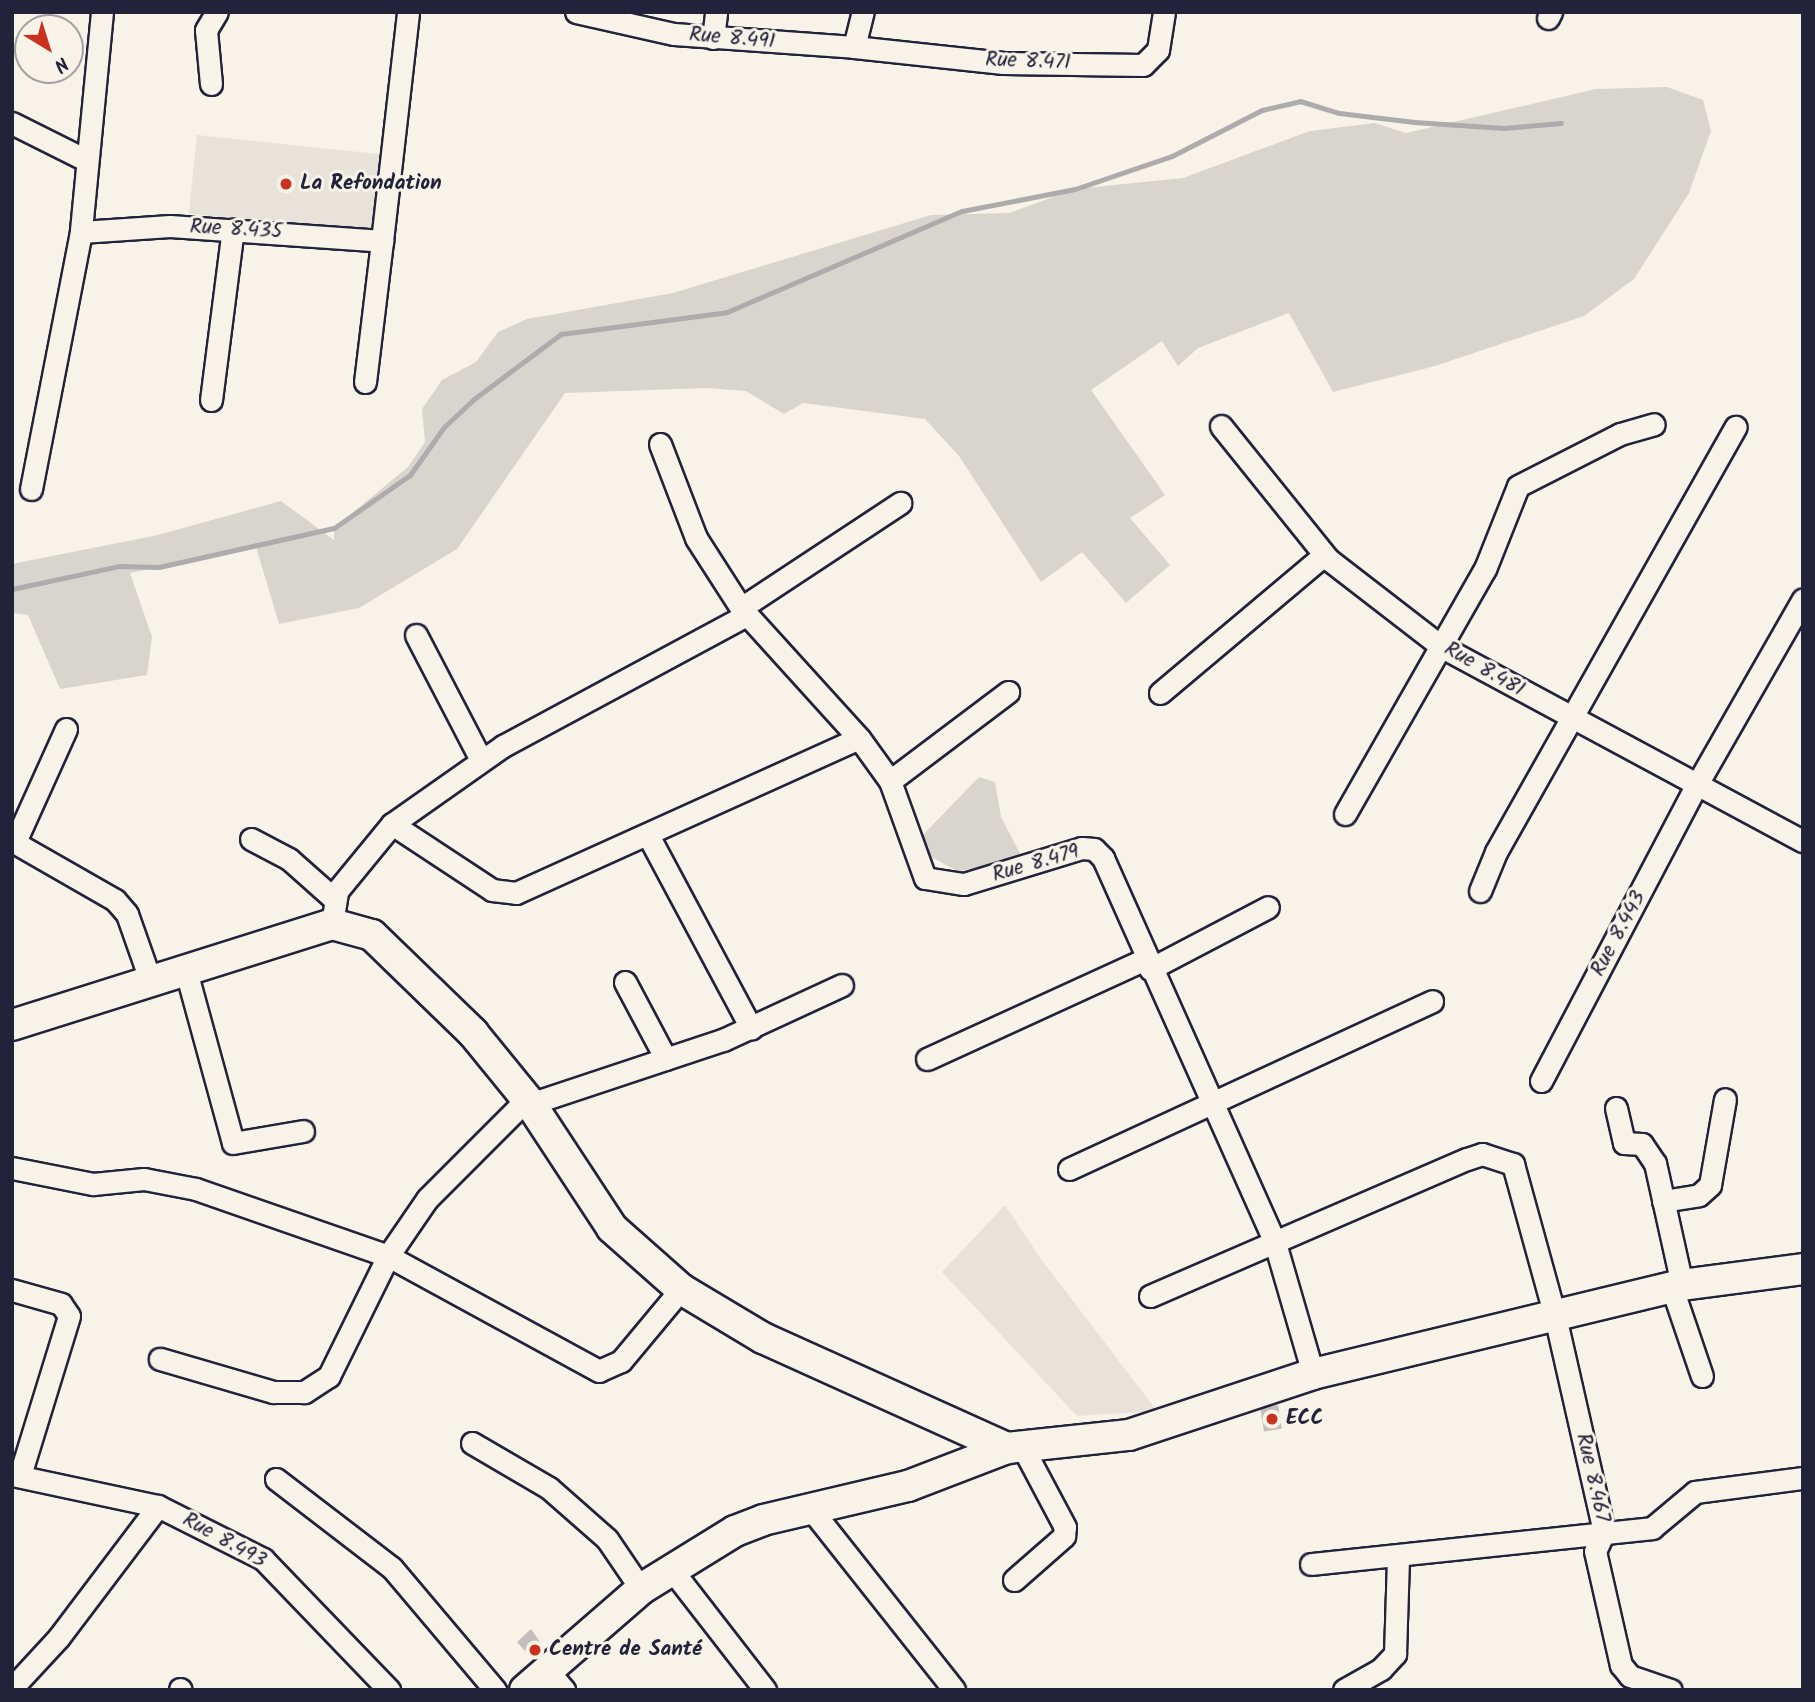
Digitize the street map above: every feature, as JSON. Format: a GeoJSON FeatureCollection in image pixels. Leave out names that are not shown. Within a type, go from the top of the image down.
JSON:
{"type":"FeatureCollection","features":[{"type":"Feature","properties":{"kind":"street"},"geometry":{"type":"LineString","coordinates":[[31,489],[80,232],[102,12]]}},
{"type":"Feature","properties":{"kind":"street"},"geometry":{"type":"LineString","coordinates":[[211,84],[206,30],[217,12]]}},
{"type":"Feature","properties":{"kind":"street"},"geometry":{"type":"LineString","coordinates":[[365,382],[408,12]]}},
{"type":"Feature","properties":{"kind":"street","name":"Rue 8.491"},"geometry":{"type":"LineString","coordinates":[[576,12],[713,38],[854,47]]}},
{"type":"Feature","properties":{"kind":"street"},"geometry":{"type":"LineString","coordinates":[[713,38],[716,12]]}},
{"type":"Feature","properties":{"kind":"street"},"geometry":{"type":"LineString","coordinates":[[854,47],[863,12]]}},
{"type":"Feature","properties":{"kind":"street","name":"Rue 8.471"},"geometry":{"type":"LineString","coordinates":[[854,47],[1003,63],[1143,65],[1158,50],[1164,12]]}},
{"type":"Feature","properties":{"kind":"street"},"geometry":{"type":"LineString","coordinates":[[12,123],[86,160]]}},
{"type":"Feature","properties":{"kind":"street"},"geometry":{"type":"LineString","coordinates":[[211,400],[233,229]]}},
{"type":"Feature","properties":{"kind":"street","name":"Rue 8.435"},"geometry":{"type":"LineString","coordinates":[[80,232],[233,229],[382,241]]}},
{"type":"Feature","properties":{"kind":"street"},"geometry":{"type":"LineString","coordinates":[[1345,814],[1485,569],[1518,486],[1620,434],[1654,424]]}},
{"type":"Feature","properties":{"kind":"street","name":"Rue 8.481"},"geometry":{"type":"LineString","coordinates":[[1221,426],[1324,555],[1442,646],[1572,717],[1617,737],[1696,786],[1803,841]]}},
{"type":"Feature","properties":{"kind":"street"},"geometry":{"type":"LineString","coordinates":[[1480,891],[1572,717],[1735,427]]}},
{"type":"Feature","properties":{"kind":"street","name":"Rue 8.479"},"geometry":{"type":"LineString","coordinates":[[660,444],[696,538],[744,612],[859,738],[890,781],[910,828],[920,870],[931,880],[964,884],[1094,849],[1103,858],[1147,964],[1275,1243],[1313,1374]]}},
{"type":"Feature","properties":{"kind":"street"},"geometry":{"type":"LineString","coordinates":[[12,1025],[186,971],[333,911],[392,824],[481,760],[744,612],[900,503]]}},
{"type":"Feature","properties":{"kind":"street"},"geometry":{"type":"LineString","coordinates":[[1160,693],[1324,555]]}},
{"type":"Feature","properties":{"kind":"street","name":"Rue 8.443"},"geometry":{"type":"LineString","coordinates":[[1541,1081],[1696,786],[1803,599]]}},
{"type":"Feature","properties":{"kind":"street"},"geometry":{"type":"LineString","coordinates":[[416,635],[481,760]]}},
{"type":"Feature","properties":{"kind":"street"},"geometry":{"type":"LineString","coordinates":[[890,781],[1008,692]]}},
{"type":"Feature","properties":{"kind":"street"},"geometry":{"type":"LineString","coordinates":[[66,729],[13,842],[115,900],[127,914],[151,982]]}},
{"type":"Feature","properties":{"kind":"street"},"geometry":{"type":"LineString","coordinates":[[392,824],[504,894],[649,837],[859,738]]}},
{"type":"Feature","properties":{"kind":"street"},"geometry":{"type":"LineString","coordinates":[[649,837],[751,1028]]}},
{"type":"Feature","properties":{"kind":"street"},"geometry":{"type":"LineString","coordinates":[[251,839],[289,859],[333,911],[372,935],[390,950],[473,1033],[530,1103],[612,1228],[681,1289],[763,1338],[1015,1448],[1065,1527],[1063,1536],[1014,1580]]}},
{"type":"Feature","properties":{"kind":"street"},"geometry":{"type":"LineString","coordinates":[[927,1059],[1147,964],[1268,907]]}},
{"type":"Feature","properties":{"kind":"street"},"geometry":{"type":"LineString","coordinates":[[186,971],[233,1143],[303,1131]]}},
{"type":"Feature","properties":{"kind":"street"},"geometry":{"type":"LineString","coordinates":[[625,982],[666,1059]]}},
{"type":"Feature","properties":{"kind":"street"},"geometry":{"type":"LineString","coordinates":[[160,1360],[274,1392],[304,1392],[329,1376],[388,1256],[427,1199],[492,1130],[530,1103],[751,1028],[842,985]]}},
{"type":"Feature","properties":{"kind":"street"},"geometry":{"type":"LineString","coordinates":[[1069,1168],[1432,1001]]}},
{"type":"Feature","properties":{"kind":"street"},"geometry":{"type":"LineString","coordinates":[[1663,1202],[1699,1195],[1710,1185],[1725,1099]]}},
{"type":"Feature","properties":{"kind":"street"},"geometry":{"type":"LineString","coordinates":[[1616,1108],[1624,1143],[1650,1150],[1663,1202],[1677,1287],[1702,1376]]}},
{"type":"Feature","properties":{"kind":"street","name":"Rue 8.467"},"geometry":{"type":"LineString","coordinates":[[1275,1243],[1482,1154],[1513,1164],[1555,1316],[1604,1532],[1595,1551],[1621,1665],[1630,1676],[1671,1690]]}},
{"type":"Feature","properties":{"kind":"street"},"geometry":{"type":"LineString","coordinates":[[12,1168],[93,1184],[144,1179],[196,1189],[388,1256],[600,1371],[621,1361],[681,1289]]}},
{"type":"Feature","properties":{"kind":"street"},"geometry":{"type":"LineString","coordinates":[[1150,1296],[1275,1243]]}},
{"type":"Feature","properties":{"kind":"street"},"geometry":{"type":"LineString","coordinates":[[545,1683],[641,1589],[735,1531],[810,1508],[908,1486],[1015,1448],[1129,1435],[1313,1374],[1677,1287],[1803,1269]]}},
{"type":"Feature","properties":{"kind":"street"},"geometry":{"type":"LineString","coordinates":[[12,1290],[61,1304],[69,1316],[16,1475]]}},
{"type":"Feature","properties":{"kind":"street"},"geometry":{"type":"LineString","coordinates":[[472,1443],[549,1488],[607,1539],[641,1589]]}},
{"type":"Feature","properties":{"kind":"street","name":"Rue 8.493"},"geometry":{"type":"LineString","coordinates":[[16,1475],[158,1506],[263,1559],[389,1690]]}},
{"type":"Feature","properties":{"kind":"street"},"geometry":{"type":"LineString","coordinates":[[1311,1564],[1398,1558],[1652,1528],[1695,1492],[1803,1478]]}},
{"type":"Feature","properties":{"kind":"street"},"geometry":{"type":"LineString","coordinates":[[276,1479],[392,1568],[495,1690]]}},
{"type":"Feature","properties":{"kind":"street"},"geometry":{"type":"LineString","coordinates":[[12,1688],[59,1637],[158,1506]]}},
{"type":"Feature","properties":{"kind":"street"},"geometry":{"type":"LineString","coordinates":[[810,1508],[954,1690]]}},
{"type":"Feature","properties":{"kind":"street"},"geometry":{"type":"LineString","coordinates":[[1344,1690],[1381,1670],[1395,1654],[1398,1558]]}},
{"type":"Feature","properties":{"kind":"street"},"geometry":{"type":"LineString","coordinates":[[672,1570],[765,1690]]}},
{"type":"Feature","properties":{"kind":"shaded area"},"geometry":{"type":"Polygon","coordinates":[[[1667,87],[1703,100],[1711,131],[1689,193],[1634,279],[1584,316],[1435,366],[1333,392],[1289,313],[1198,348],[1178,366],[1162,341],[1091,390],[1165,495],[1130,518],[1170,565],[1126,603],[1082,552],[1041,582],[959,456],[925,419],[803,403],[784,414],[746,391],[706,388],[565,393],[457,549],[359,608],[279,624],[256,547],[130,573],[152,637],[147,675],[60,689],[28,615],[12,613],[12,564],[158,535],[281,501],[334,540],[334,528],[408,467],[425,442],[422,409],[442,380],[476,362],[498,332],[527,319],[673,293],[931,215],[1009,213],[1075,189],[1183,178],[1310,131],[1375,123],[1406,133],[1596,89],[1667,87]]]}},
{"type":"Feature","properties":{"kind":"shaded area","name":"La Refondation"},"geometry":{"type":"Polygon","coordinates":[[[197,135],[385,155],[377,233],[189,214],[197,135]]]}},
{"type":"Feature","properties":{"kind":"shaded area"},"geometry":{"type":"Polygon","coordinates":[[[979,777],[995,782],[1001,817],[1023,859],[958,871],[927,855],[921,837],[979,777]]]}},
{"type":"Feature","properties":{"kind":"shaded area"},"geometry":{"type":"Polygon","coordinates":[[[1005,1205],[1041,1259],[1157,1411],[1077,1416],[942,1272],[1005,1205]]]}},
{"type":"Feature","properties":{"kind":"building","name":"ECC"},"geometry":{"type":"Polygon","coordinates":[[[1278,1405],[1282,1429],[1264,1432],[1260,1408],[1278,1405]]]}},
{"type":"Feature","properties":{"kind":"building","name":"Centre de Santé"},"geometry":{"type":"Polygon","coordinates":[[[531,1629],[545,1649],[533,1660],[517,1642],[531,1629]]]}},
{"type":"Feature","properties":{"kind":"waterway"},"geometry":{"type":"LineString","coordinates":[[12,589],[119,566],[159,567],[334,528],[410,475],[444,427],[474,399],[561,334],[727,312],[962,211],[1075,189],[1172,156],[1262,110],[1300,101],[1339,113],[1414,122],[1504,128],[1561,123]]}},
{"type":"Feature","properties":{"kind":"place","name":"La Refondation"},"geometry":{"type":"Point","coordinates":[286,184]}},
{"type":"Feature","properties":{"kind":"place","name":"ECC"},"geometry":{"type":"Point","coordinates":[1272,1419]}},
{"type":"Feature","properties":{"kind":"place","name":"Centre de Santé"},"geometry":{"type":"Point","coordinates":[535,1650]}}]}
